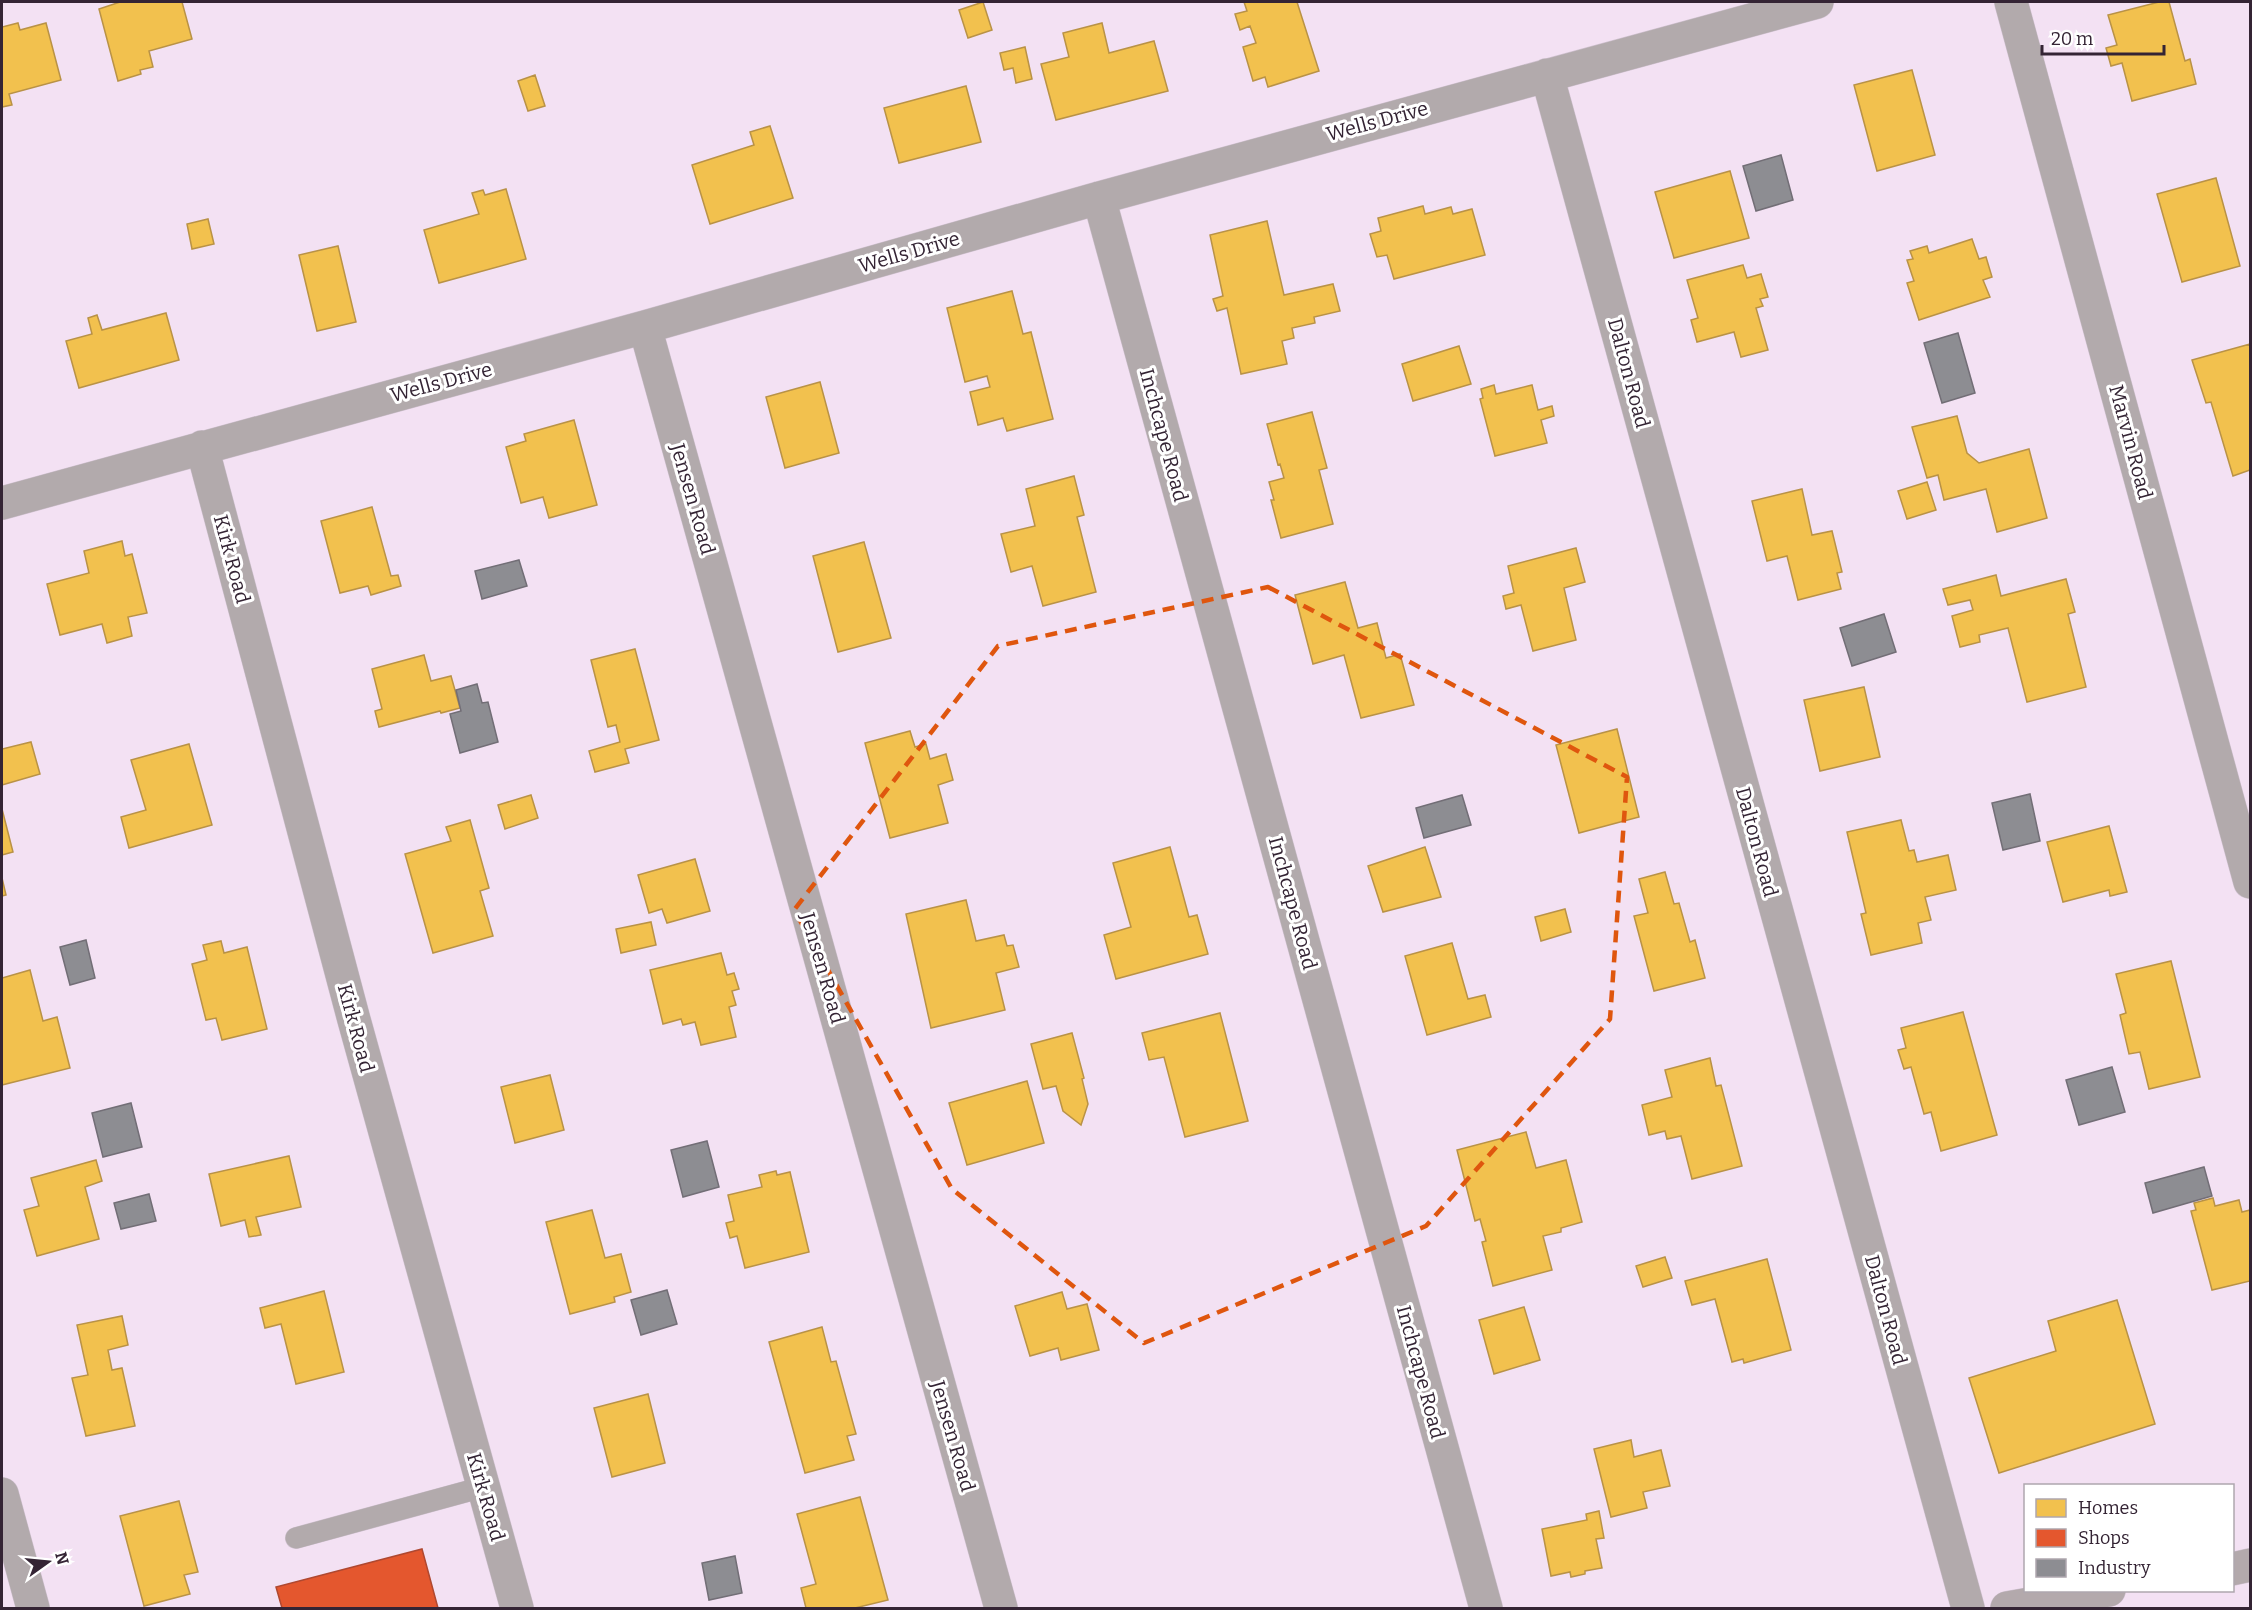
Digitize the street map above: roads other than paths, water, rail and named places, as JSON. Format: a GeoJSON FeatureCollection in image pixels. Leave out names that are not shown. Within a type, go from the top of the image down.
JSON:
{"type":"FeatureCollection","features":[{"type":"Feature","properties":{"kind":"main road"},"geometry":{"type":"LineString","coordinates":[[2234,1569],[2250,1565]]}},
{"type":"Feature","properties":{"kind":"main road"},"geometry":{"type":"LineString","coordinates":[[2007,1608],[2098,1592]]}},
{"type":"Feature","properties":{"kind":"street","name":"Wells Drive"},"geometry":{"type":"LineString","coordinates":[[2,503],[645,327],[1099,198],[1817,2]]}},
{"type":"Feature","properties":{"kind":"street","name":"Marvin Road"},"geometry":{"type":"LineString","coordinates":[[2011,2],[2250,882]]}},
{"type":"Feature","properties":{"kind":"street","name":"Dalton Road"},"geometry":{"type":"LineString","coordinates":[[1547,75],[1968,1608]]}},
{"type":"Feature","properties":{"kind":"street","name":"Inchcape Road"},"geometry":{"type":"LineString","coordinates":[[1099,198],[1486,1608]]}},
{"type":"Feature","properties":{"kind":"street","name":"Jensen Road"},"geometry":{"type":"LineString","coordinates":[[645,327],[1001,1608]]}},
{"type":"Feature","properties":{"kind":"street","name":"Kirk Road"},"geometry":{"type":"LineString","coordinates":[[202,447],[354,1020],[517,1608]]}},
{"type":"Feature","properties":{"kind":"street"},"geometry":{"type":"LineString","coordinates":[[2,1494],[33,1608]]}},
{"type":"Feature","properties":{"kind":"lane"},"geometry":{"type":"LineString","coordinates":[[296,1538],[483,1487]]}}]}
